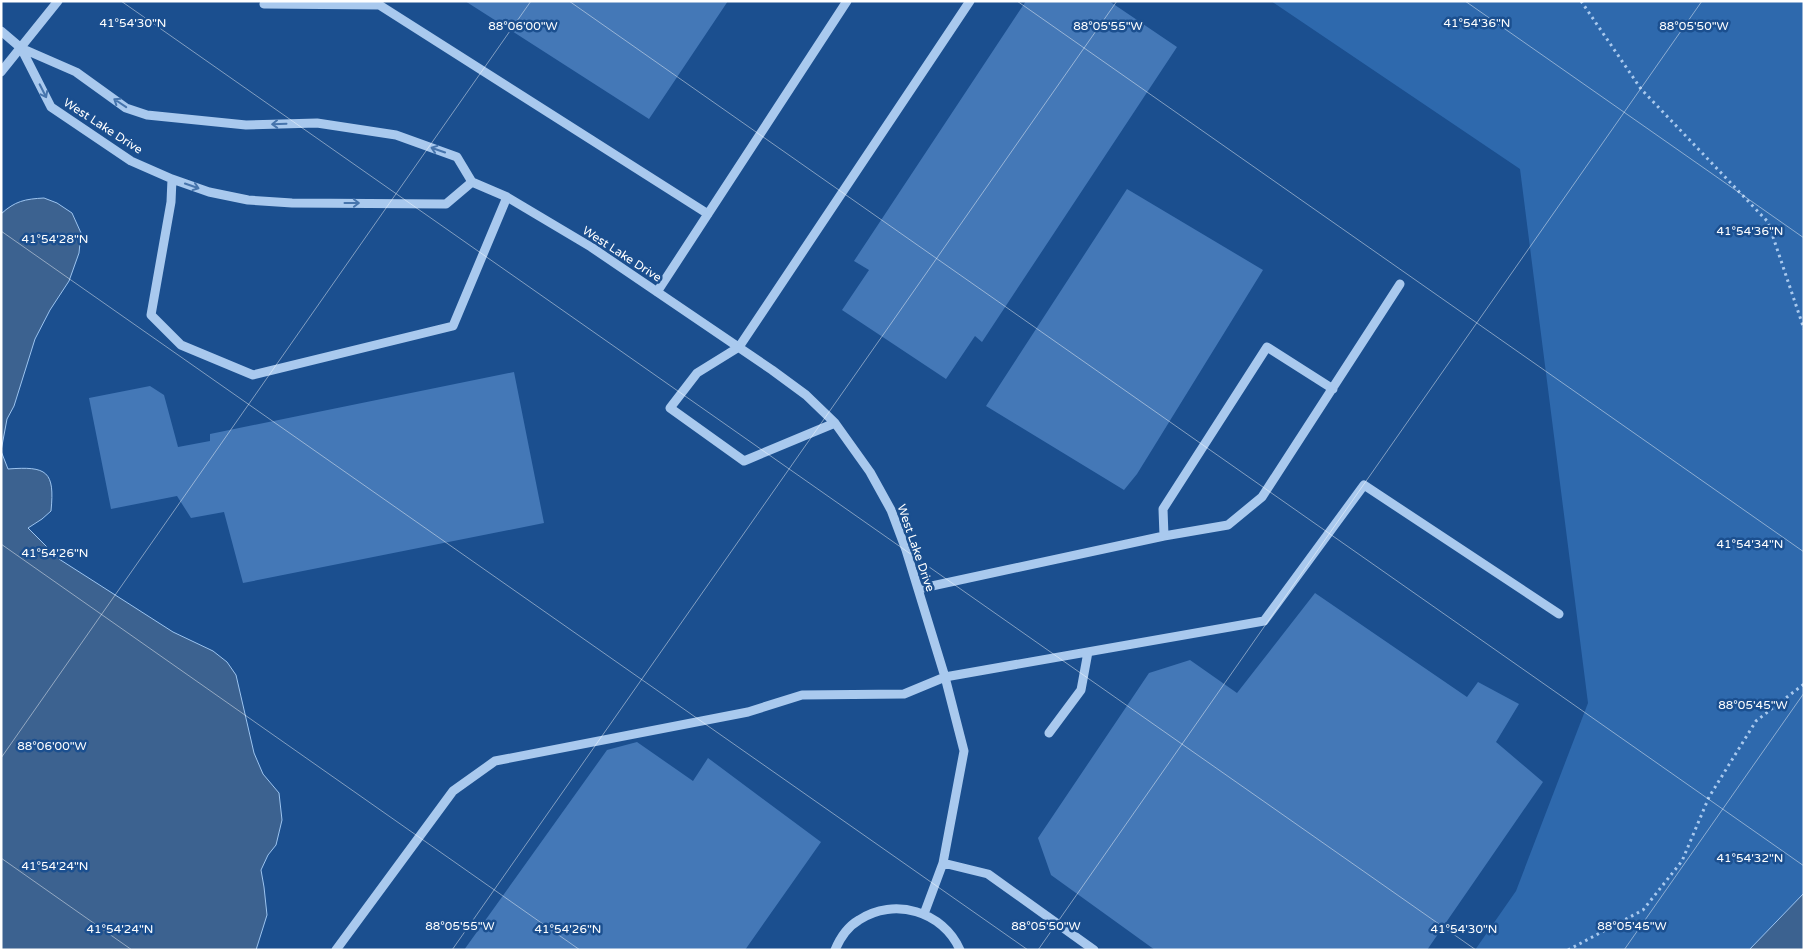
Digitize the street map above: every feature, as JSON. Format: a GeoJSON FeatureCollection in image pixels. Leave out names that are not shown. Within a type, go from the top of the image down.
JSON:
{"type":"FeatureCollection","features":[{"type":"Feature","properties":{"kind":"street"},"geometry":{"type":"LineString","coordinates":[[1,72],[58,1]]}},
{"type":"Feature","properties":{"kind":"street"},"geometry":{"type":"LineString","coordinates":[[266,1],[264,4],[377,3],[708,214]]}},
{"type":"Feature","properties":{"kind":"street"},"geometry":{"type":"LineString","coordinates":[[657,292],[847,1]]}},
{"type":"Feature","properties":{"kind":"street"},"geometry":{"type":"LineString","coordinates":[[835,423],[744,461],[670,408],[697,373],[739,347],[970,1]]}},
{"type":"Feature","properties":{"kind":"street"},"geometry":{"type":"LineString","coordinates":[[1,31],[21,48],[76,72],[126,108],[147,115],[246,125],[317,123],[396,136],[457,157],[472,182]]}},
{"type":"Feature","properties":{"kind":"street","name":"West Lake Drive"},"geometry":{"type":"LineString","coordinates":[[21,48],[50,107],[131,161],[172,179],[209,192],[248,200],[292,204],[446,204],[472,182],[507,197],[591,247],[739,347],[806,395],[835,423],[870,472],[891,510],[918,588],[945,677],[964,750],[943,863],[924,914]]}},
{"type":"Feature","properties":{"kind":"street"},"geometry":{"type":"LineString","coordinates":[[172,179],[171,202],[150,315],[180,346],[254,375],[453,326],[507,197]]}},
{"type":"Feature","properties":{"kind":"street"},"geometry":{"type":"LineString","coordinates":[[918,588],[1164,536],[1228,525],[1262,497],[1400,284]]}},
{"type":"Feature","properties":{"kind":"street"},"geometry":{"type":"LineString","coordinates":[[1164,536],[1163,509],[1267,347],[1333,388]]}},
{"type":"Feature","properties":{"kind":"street"},"geometry":{"type":"LineString","coordinates":[[336,950],[453,791],[495,761],[748,712],[802,695],[904,694],[945,677],[1264,621],[1364,486],[1559,614]]}},
{"type":"Feature","properties":{"kind":"street"},"geometry":{"type":"LineString","coordinates":[[1049,733],[1081,690],[1088,652]]}},
{"type":"Feature","properties":{"kind":"street"},"geometry":{"type":"LineString","coordinates":[[943,863],[988,874],[1094,950]]}},
{"type":"Feature","properties":{"kind":"street"},"geometry":{"type":"LineString","coordinates":[[835,950],[842,936],[858,920],[879,910],[902,908],[924,914],[943,925],[956,941],[960,950]]}},
{"type":"Feature","properties":{"kind":"path"},"geometry":{"type":"LineString","coordinates":[[1581,1],[1641,89],[1768,222],[1804,329]]}},
{"type":"Feature","properties":{"kind":"path"},"geometry":{"type":"LineString","coordinates":[[1568,950],[1643,910],[1682,861],[1709,797],[1756,720],[1804,684]]}},
{"type":"Feature","properties":{"kind":"shaded area"},"geometry":{"type":"Polygon","coordinates":[[[1271,1],[1804,1],[1804,950],[1475,950],[1516,891],[1588,703],[1520,169],[1271,1]]]}},
{"type":"Feature","properties":{"kind":"shaded area"},"geometry":{"type":"Polygon","coordinates":[[[44,198],[57,203],[72,213],[81,233],[79,253],[69,281],[50,310],[35,339],[14,406],[7,419],[1,451],[1,214],[11,206],[21,202],[44,198]]]}},
{"type":"Feature","properties":{"kind":"shaded area"},"geometry":{"type":"Polygon","coordinates":[[[1,451],[8,469],[40,470],[49,479],[52,498],[51,511],[28,528],[59,559],[173,632],[213,651],[227,662],[236,675],[254,753],[263,774],[279,793],[282,820],[276,845],[268,855],[261,870],[267,915],[256,950],[1,950],[1,451]]]}},
{"type":"Feature","properties":{"kind":"shaded area"},"geometry":{"type":"Polygon","coordinates":[[[1804,893],[1804,950],[1749,950],[1804,893]]]}},
{"type":"Feature","properties":{"kind":"building"},"geometry":{"type":"Polygon","coordinates":[[[465,1],[728,1],[649,119],[465,1]]]}},
{"type":"Feature","properties":{"kind":"building"},"geometry":{"type":"Polygon","coordinates":[[[1026,1],[1109,1],[1177,47],[982,342],[975,336],[946,379],[842,310],[869,270],[854,261],[1026,1]]]}},
{"type":"Feature","properties":{"kind":"building"},"geometry":{"type":"Polygon","coordinates":[[[1127,189],[1263,270],[1137,474],[1124,490],[986,406],[1127,189]]]}},
{"type":"Feature","properties":{"kind":"building"},"geometry":{"type":"Polygon","coordinates":[[[514,372],[544,523],[243,583],[224,512],[191,518],[177,496],[111,509],[89,398],[150,386],[164,395],[178,447],[210,441],[210,434],[514,372]]]}},
{"type":"Feature","properties":{"kind":"building"},"geometry":{"type":"Polygon","coordinates":[[[1315,593],[1467,697],[1478,682],[1519,704],[1496,742],[1543,782],[1427,950],[1155,950],[1051,875],[1038,838],[1149,673],[1190,660],[1237,693],[1315,593]]]}},
{"type":"Feature","properties":{"kind":"building"},"geometry":{"type":"Polygon","coordinates":[[[637,742],[693,781],[708,758],[821,842],[745,950],[464,950],[607,750],[637,742]]]}}]}
